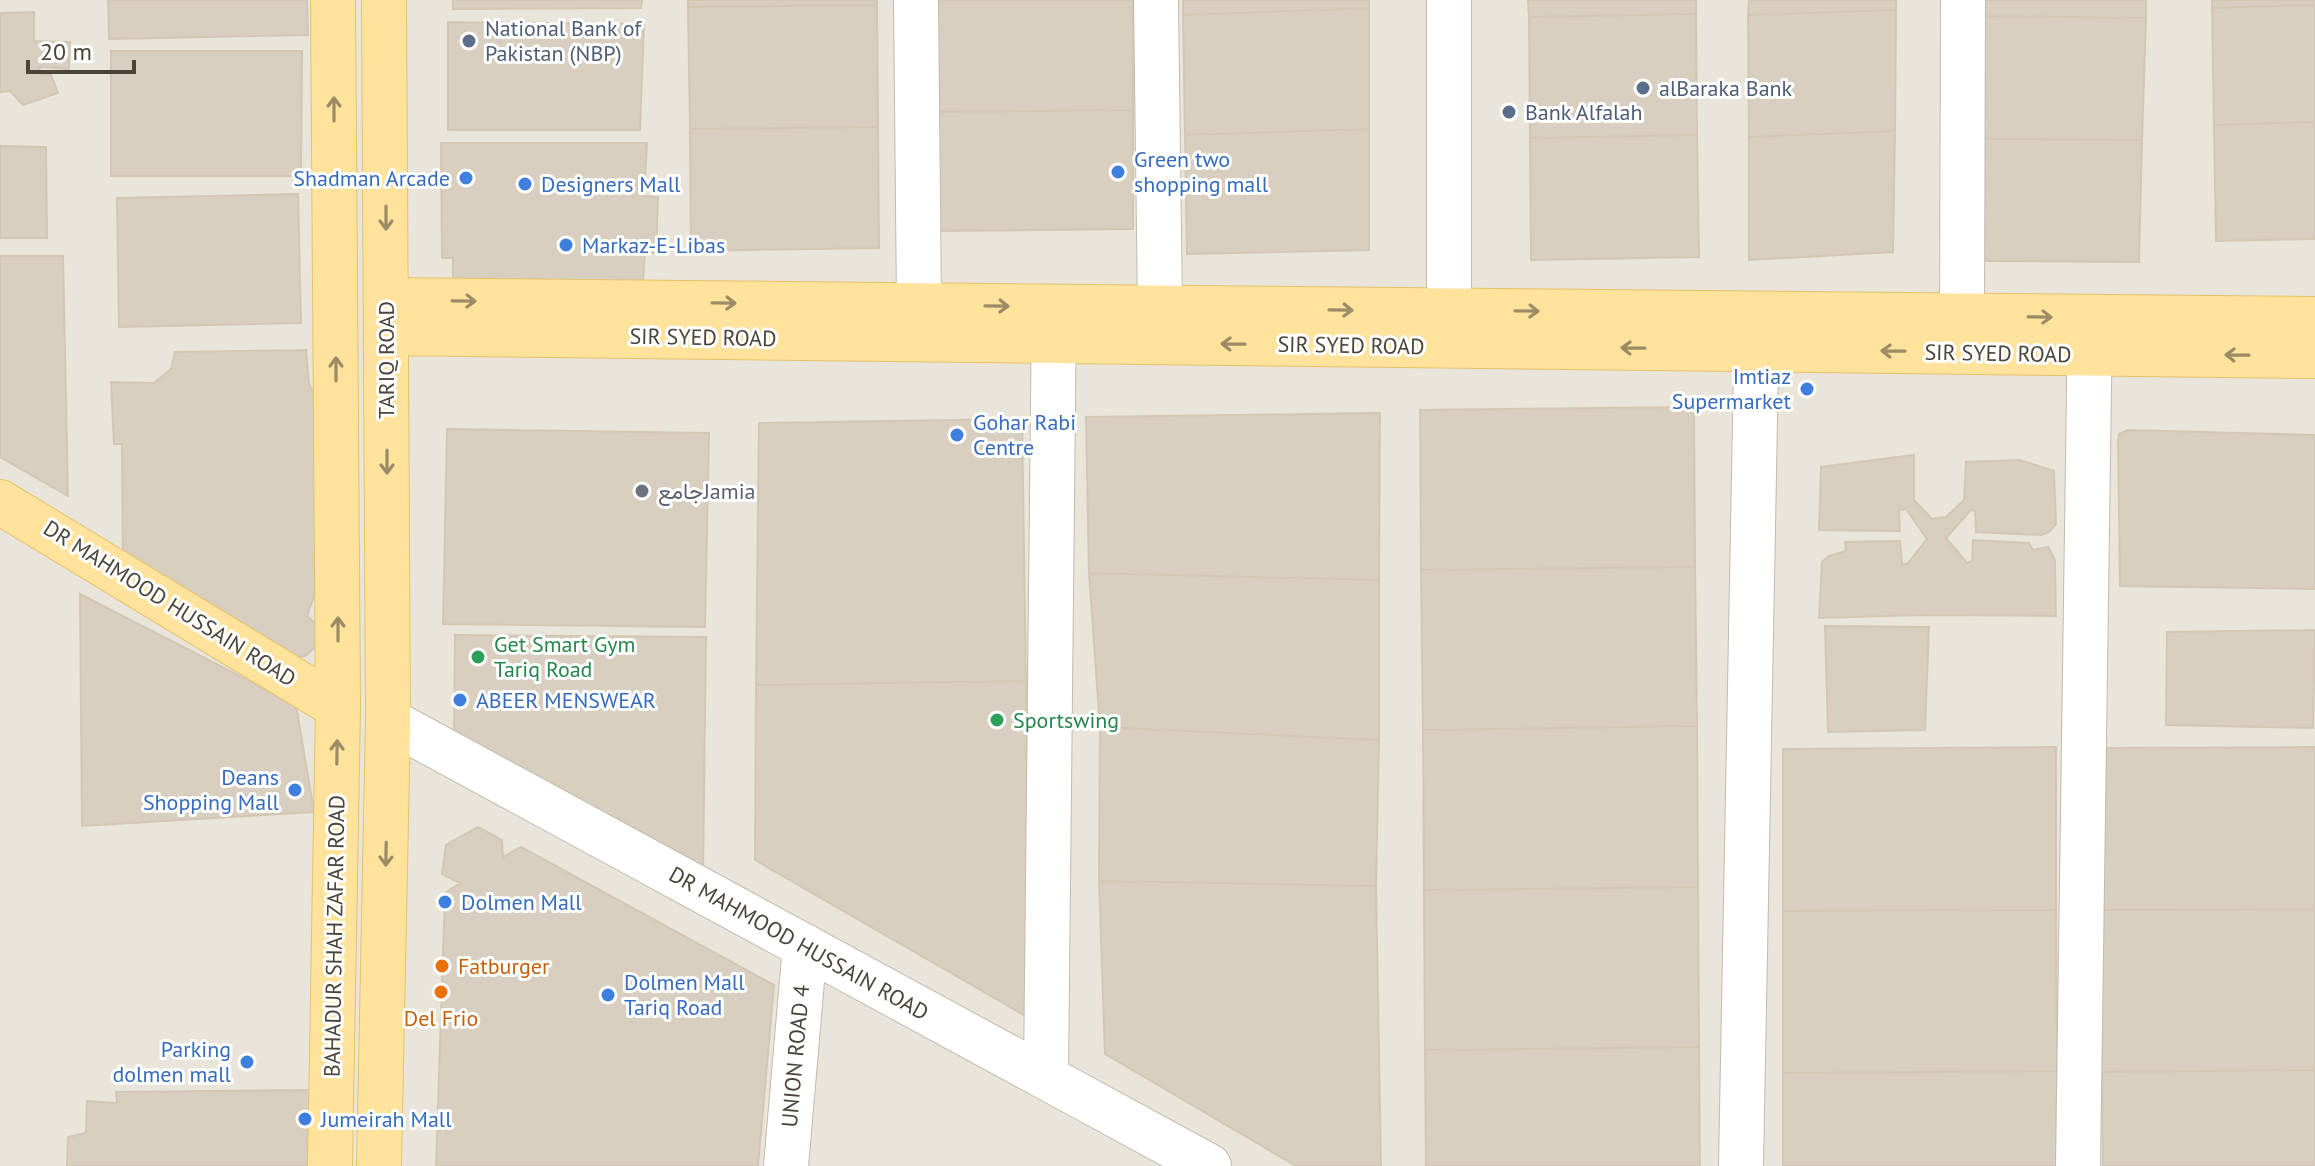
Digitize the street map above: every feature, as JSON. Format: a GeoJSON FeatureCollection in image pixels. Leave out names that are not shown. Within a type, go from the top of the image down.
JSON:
{"type":"FeatureCollection","features":[{"type":"Feature","properties":{"kind":"main road"},"geometry":{"type":"LineString","coordinates":[[333,0],[338,707]]}},
{"type":"Feature","properties":{"kind":"main road","name":"TARIQ ROAD"},"geometry":{"type":"LineString","coordinates":[[384,0],[388,720]]}},
{"type":"Feature","properties":{"kind":"main road","name":"SIR SYED ROAD"},"geometry":{"type":"LineString","coordinates":[[386,317],[919,305],[1053,324],[1160,308],[1449,310],[1757,332],[1962,316],[2090,335],[2315,356]]}},
{"type":"Feature","properties":{"kind":"main road","name":"SIR SYED ROAD"},"geometry":{"type":"LineString","coordinates":[[386,317],[2090,335],[2315,319]]}},
{"type":"Feature","properties":{"kind":"main road","name":"DR MAHMOOD HUSSAIN ROAD"},"geometry":{"type":"LineString","coordinates":[[0,502],[338,707]]}},
{"type":"Feature","properties":{"kind":"main road","name":"BAHADUR SHAH ZAFAR ROAD"},"geometry":{"type":"LineString","coordinates":[[330,1166],[338,707]]}},
{"type":"Feature","properties":{"kind":"main road"},"geometry":{"type":"LineString","coordinates":[[379,1166],[388,720]]}},
{"type":"Feature","properties":{"kind":"street"},"geometry":{"type":"LineString","coordinates":[[916,0],[919,305]]}},
{"type":"Feature","properties":{"kind":"street"},"geometry":{"type":"LineString","coordinates":[[1156,0],[1160,308]]}},
{"type":"Feature","properties":{"kind":"street"},"geometry":{"type":"LineString","coordinates":[[1449,0],[1449,310]]}},
{"type":"Feature","properties":{"kind":"street"},"geometry":{"type":"LineString","coordinates":[[1962,316],[1963,0]]}},
{"type":"Feature","properties":{"kind":"street"},"geometry":{"type":"LineString","coordinates":[[1046,1077],[1053,324]]}},
{"type":"Feature","properties":{"kind":"street"},"geometry":{"type":"LineString","coordinates":[[1741,1166],[1757,332]]}},
{"type":"Feature","properties":{"kind":"street"},"geometry":{"type":"LineString","coordinates":[[2078,1166],[2090,335]]}},
{"type":"Feature","properties":{"kind":"street","name":"DR MAHMOOD HUSSAIN ROAD"},"geometry":{"type":"LineString","coordinates":[[388,720],[1209,1166]]}},
{"type":"Feature","properties":{"kind":"street","name":"UNION ROAD 4"},"geometry":{"type":"LineString","coordinates":[[786,1166],[805,946]]}},
{"type":"Feature","properties":{"kind":"shaded area"},"geometry":{"type":"Polygon","coordinates":[[[0,0],[2315,0],[2315,1166],[0,1166],[0,0]]]}},
{"type":"Feature","properties":{"kind":"building"},"geometry":{"type":"Polygon","coordinates":[[[108,0],[307,0],[308,35],[109,39],[108,0]]]}},
{"type":"Feature","properties":{"kind":"building"},"geometry":{"type":"Polygon","coordinates":[[[453,0],[642,0],[641,8],[453,9],[453,0]]]}},
{"type":"Feature","properties":{"kind":"building"},"geometry":{"type":"Polygon","coordinates":[[[688,0],[877,0],[877,5],[688,7],[688,0]]]}},
{"type":"Feature","properties":{"kind":"building"},"geometry":{"type":"Polygon","coordinates":[[[932,0],[1133,0],[1133,110],[932,112],[932,0]]]}},
{"type":"Feature","properties":{"kind":"building"},"geometry":{"type":"Polygon","coordinates":[[[1183,0],[1369,0],[1369,8],[1183,15],[1183,0]]]}},
{"type":"Feature","properties":{"kind":"building"},"geometry":{"type":"Polygon","coordinates":[[[1528,0],[1696,0],[1696,14],[1529,17],[1528,0]]]}},
{"type":"Feature","properties":{"kind":"building"},"geometry":{"type":"Polygon","coordinates":[[[1749,0],[1896,0],[1896,10],[1748,15],[1749,0]]]}},
{"type":"Feature","properties":{"kind":"building"},"geometry":{"type":"Polygon","coordinates":[[[1984,0],[2146,0],[2146,18],[1983,16],[1984,0]]]}},
{"type":"Feature","properties":{"kind":"building"},"geometry":{"type":"Polygon","coordinates":[[[2212,0],[2315,0],[2315,5],[2212,8],[2212,0]]]}},
{"type":"Feature","properties":{"kind":"building"},"geometry":{"type":"Polygon","coordinates":[[[877,5],[878,127],[690,129],[688,7],[877,5]]]}},
{"type":"Feature","properties":{"kind":"building"},"geometry":{"type":"Polygon","coordinates":[[[2315,5],[2315,122],[2214,125],[2212,8],[2315,5]]]}},
{"type":"Feature","properties":{"kind":"building"},"geometry":{"type":"Polygon","coordinates":[[[1369,8],[1369,129],[1185,135],[1183,15],[1369,8]]]}},
{"type":"Feature","properties":{"kind":"building"},"geometry":{"type":"Polygon","coordinates":[[[1896,10],[1895,131],[1749,137],[1748,15],[1896,10]]]}},
{"type":"Feature","properties":{"kind":"building"},"geometry":{"type":"Polygon","coordinates":[[[34,12],[34,41],[70,42],[69,69],[40,67],[39,74],[51,75],[58,93],[23,105],[10,91],[0,92],[0,13],[34,12]]]}},
{"type":"Feature","properties":{"kind":"building"},"geometry":{"type":"Polygon","coordinates":[[[1696,14],[1697,135],[1530,138],[1529,17],[1696,14]]]}},
{"type":"Feature","properties":{"kind":"building"},"geometry":{"type":"Polygon","coordinates":[[[1983,16],[2146,18],[2142,140],[1980,139],[1983,16]]]}},
{"type":"Feature","properties":{"kind":"building"},"geometry":{"type":"Polygon","coordinates":[[[448,22],[644,24],[640,130],[448,130],[448,22]]]}},
{"type":"Feature","properties":{"kind":"building"},"geometry":{"type":"Polygon","coordinates":[[[111,51],[302,51],[301,176],[111,176],[111,51]]]}},
{"type":"Feature","properties":{"kind":"building"},"geometry":{"type":"Polygon","coordinates":[[[1133,110],[1133,229],[933,231],[932,112],[1133,110]]]}},
{"type":"Feature","properties":{"kind":"building"},"geometry":{"type":"Polygon","coordinates":[[[2315,122],[2315,239],[2216,241],[2214,125],[2315,122]]]}},
{"type":"Feature","properties":{"kind":"building"},"geometry":{"type":"Polygon","coordinates":[[[878,127],[879,248],[691,251],[690,129],[878,127]]]}},
{"type":"Feature","properties":{"kind":"building"},"geometry":{"type":"Polygon","coordinates":[[[1369,129],[1369,250],[1187,254],[1185,135],[1369,129]]]}},
{"type":"Feature","properties":{"kind":"building"},"geometry":{"type":"Polygon","coordinates":[[[1895,131],[1893,252],[1749,260],[1749,137],[1895,131]]]}},
{"type":"Feature","properties":{"kind":"building"},"geometry":{"type":"Polygon","coordinates":[[[1697,135],[1699,257],[1531,260],[1530,138],[1697,135]]]}},
{"type":"Feature","properties":{"kind":"building"},"geometry":{"type":"Polygon","coordinates":[[[1980,139],[2142,140],[2139,262],[1976,261],[1980,139]]]}},
{"type":"Feature","properties":{"kind":"building"},"geometry":{"type":"Polygon","coordinates":[[[441,143],[647,143],[644,196],[658,197],[656,253],[645,252],[643,282],[453,285],[453,258],[442,258],[441,143]]]}},
{"type":"Feature","properties":{"kind":"building"},"geometry":{"type":"Polygon","coordinates":[[[0,146],[46,147],[47,238],[0,238],[0,146]]]}},
{"type":"Feature","properties":{"kind":"building"},"geometry":{"type":"Polygon","coordinates":[[[298,194],[301,323],[119,327],[117,198],[298,194]]]}},
{"type":"Feature","properties":{"kind":"building"},"geometry":{"type":"Polygon","coordinates":[[[0,256],[63,256],[68,496],[0,457],[0,256]]]}},
{"type":"Feature","properties":{"kind":"building"},"geometry":{"type":"Polygon","coordinates":[[[306,350],[309,384],[322,410],[322,574],[307,616],[317,625],[316,647],[305,656],[296,657],[284,654],[275,642],[123,566],[122,444],[114,444],[111,382],[154,383],[171,369],[175,352],[306,350]]]}},
{"type":"Feature","properties":{"kind":"building"},"geometry":{"type":"Polygon","coordinates":[[[1694,407],[1695,567],[1421,570],[1420,410],[1694,407]]]}},
{"type":"Feature","properties":{"kind":"building"},"geometry":{"type":"Polygon","coordinates":[[[1380,413],[1379,580],[1089,573],[1086,417],[1380,413]]]}},
{"type":"Feature","properties":{"kind":"building"},"geometry":{"type":"Polygon","coordinates":[[[1022,419],[1026,681],[756,685],[759,423],[1022,419]]]}},
{"type":"Feature","properties":{"kind":"building"},"geometry":{"type":"Polygon","coordinates":[[[447,429],[709,433],[705,627],[443,624],[447,429]]]}},
{"type":"Feature","properties":{"kind":"building"},"geometry":{"type":"Polygon","coordinates":[[[2128,430],[2315,435],[2315,589],[2120,586],[2118,440],[2119,434],[2128,430]]]}},
{"type":"Feature","properties":{"kind":"building"},"geometry":{"type":"Polygon","coordinates":[[[1914,455],[1914,500],[1932,519],[1946,517],[1964,500],[1966,462],[2020,460],[2054,471],[2056,524],[2049,532],[2041,535],[1976,532],[1975,511],[1971,510],[1946,538],[1967,563],[1972,561],[1973,540],[2029,543],[2033,550],[2048,547],[2055,560],[2056,616],[1819,618],[1822,562],[1829,556],[1846,551],[1845,542],[1900,541],[1902,565],[1908,563],[1927,539],[1906,509],[1899,510],[1900,531],[1819,530],[1821,467],[1914,455]]]}},
{"type":"Feature","properties":{"kind":"building"},"geometry":{"type":"Polygon","coordinates":[[[1695,567],[1697,726],[1423,730],[1421,570],[1695,567]]]}},
{"type":"Feature","properties":{"kind":"building"},"geometry":{"type":"Polygon","coordinates":[[[1089,573],[1379,580],[1379,740],[1100,727],[1089,573]]]}},
{"type":"Feature","properties":{"kind":"building"},"geometry":{"type":"Polygon","coordinates":[[[80,594],[296,705],[314,812],[82,826],[80,594]]]}},
{"type":"Feature","properties":{"kind":"building"},"geometry":{"type":"Polygon","coordinates":[[[1825,626],[1929,627],[1925,730],[1828,732],[1825,626]]]}},
{"type":"Feature","properties":{"kind":"building"},"geometry":{"type":"Polygon","coordinates":[[[2315,630],[2313,728],[2166,725],[2167,632],[2315,630]]]}},
{"type":"Feature","properties":{"kind":"building"},"geometry":{"type":"Polygon","coordinates":[[[455,635],[706,637],[703,872],[454,737],[455,635]]]}},
{"type":"Feature","properties":{"kind":"building"},"geometry":{"type":"Polygon","coordinates":[[[1026,681],[1029,1018],[755,860],[756,685],[1026,681]]]}},
{"type":"Feature","properties":{"kind":"building"},"geometry":{"type":"Polygon","coordinates":[[[1697,726],[1698,887],[1424,890],[1423,730],[1697,726]]]}},
{"type":"Feature","properties":{"kind":"building"},"geometry":{"type":"Polygon","coordinates":[[[1100,727],[1379,740],[1376,886],[1099,881],[1100,727]]]}},
{"type":"Feature","properties":{"kind":"building"},"geometry":{"type":"Polygon","coordinates":[[[2056,747],[2056,910],[1783,911],[1783,749],[2056,747]]]}},
{"type":"Feature","properties":{"kind":"building"},"geometry":{"type":"Polygon","coordinates":[[[2315,747],[2315,909],[2102,910],[2101,748],[2315,747]]]}},
{"type":"Feature","properties":{"kind":"building","name":"Dolmen Mall Tariq Road"},"geometry":{"type":"Polygon","coordinates":[[[478,827],[502,840],[503,857],[521,847],[774,985],[758,1166],[436,1166],[445,893],[460,883],[442,874],[446,845],[478,827]]]}},
{"type":"Feature","properties":{"kind":"building"},"geometry":{"type":"Polygon","coordinates":[[[1099,881],[1376,886],[1381,1166],[1296,1166],[1105,1054],[1099,881]]]}},
{"type":"Feature","properties":{"kind":"building"},"geometry":{"type":"Polygon","coordinates":[[[1698,887],[1699,1047],[1425,1050],[1424,890],[1698,887]]]}},
{"type":"Feature","properties":{"kind":"building"},"geometry":{"type":"Polygon","coordinates":[[[2315,909],[2315,1070],[2102,1072],[2102,910],[2315,909]]]}},
{"type":"Feature","properties":{"kind":"building"},"geometry":{"type":"Polygon","coordinates":[[[2056,910],[2057,1071],[1783,1073],[1783,911],[2056,910]]]}},
{"type":"Feature","properties":{"kind":"building"},"geometry":{"type":"Polygon","coordinates":[[[1699,1047],[1700,1166],[1426,1166],[1425,1050],[1699,1047]]]}},
{"type":"Feature","properties":{"kind":"building"},"geometry":{"type":"Polygon","coordinates":[[[2315,1070],[2315,1166],[2103,1166],[2102,1072],[2315,1070]]]}},
{"type":"Feature","properties":{"kind":"building"},"geometry":{"type":"Polygon","coordinates":[[[2057,1071],[2056,1166],[1783,1166],[1783,1073],[2057,1071]]]}},
{"type":"Feature","properties":{"kind":"building"},"geometry":{"type":"Polygon","coordinates":[[[312,1090],[310,1166],[67,1166],[68,1137],[86,1133],[87,1101],[117,1103],[116,1092],[312,1090]]]}},
{"type":"Feature","properties":{"kind":"place","name":"National Bank of Pakistan (NBP)"},"geometry":{"type":"Point","coordinates":[469,41]}},
{"type":"Feature","properties":{"kind":"place","name":"alBaraka Bank"},"geometry":{"type":"Point","coordinates":[1643,88]}},
{"type":"Feature","properties":{"kind":"place","name":"Bank Alfalah"},"geometry":{"type":"Point","coordinates":[1509,112]}},
{"type":"Feature","properties":{"kind":"place","name":"Green two shopping mall"},"geometry":{"type":"Point","coordinates":[1118,172]}},
{"type":"Feature","properties":{"kind":"place","name":"Shadman Arcade"},"geometry":{"type":"Point","coordinates":[466,178]}},
{"type":"Feature","properties":{"kind":"place","name":"Designers Mall"},"geometry":{"type":"Point","coordinates":[525,184]}},
{"type":"Feature","properties":{"kind":"place","name":"Markaz-E-Libas"},"geometry":{"type":"Point","coordinates":[566,245]}},
{"type":"Feature","properties":{"kind":"place","name":"Imtiaz Supermarket"},"geometry":{"type":"Point","coordinates":[1807,389]}},
{"type":"Feature","properties":{"kind":"place","name":"Gohar Rabi Centre"},"geometry":{"type":"Point","coordinates":[957,435]}},
{"type":"Feature","properties":{"kind":"place","name":"جامعJamia"},"geometry":{"type":"Point","coordinates":[642,491]}},
{"type":"Feature","properties":{"kind":"place","name":"Get Smart Gym Tariq Road"},"geometry":{"type":"Point","coordinates":[478,657]}},
{"type":"Feature","properties":{"kind":"place","name":"ABEER MENSWEAR"},"geometry":{"type":"Point","coordinates":[460,700]}},
{"type":"Feature","properties":{"kind":"place","name":"Sportswing"},"geometry":{"type":"Point","coordinates":[997,720]}},
{"type":"Feature","properties":{"kind":"place","name":"Deans Shopping Mall"},"geometry":{"type":"Point","coordinates":[295,790]}},
{"type":"Feature","properties":{"kind":"place","name":"Dolmen Mall"},"geometry":{"type":"Point","coordinates":[445,902]}},
{"type":"Feature","properties":{"kind":"place","name":"Fatburger"},"geometry":{"type":"Point","coordinates":[442,966]}},
{"type":"Feature","properties":{"kind":"place","name":"Del Frio"},"geometry":{"type":"Point","coordinates":[441,992]}},
{"type":"Feature","properties":{"kind":"place","name":"Dolmen Mall Tariq Road"},"geometry":{"type":"Point","coordinates":[608,995]}},
{"type":"Feature","properties":{"kind":"place","name":"Parking dolmen mall"},"geometry":{"type":"Point","coordinates":[247,1062]}},
{"type":"Feature","properties":{"kind":"place","name":"Jumeirah Mall"},"geometry":{"type":"Point","coordinates":[305,1119]}}]}
